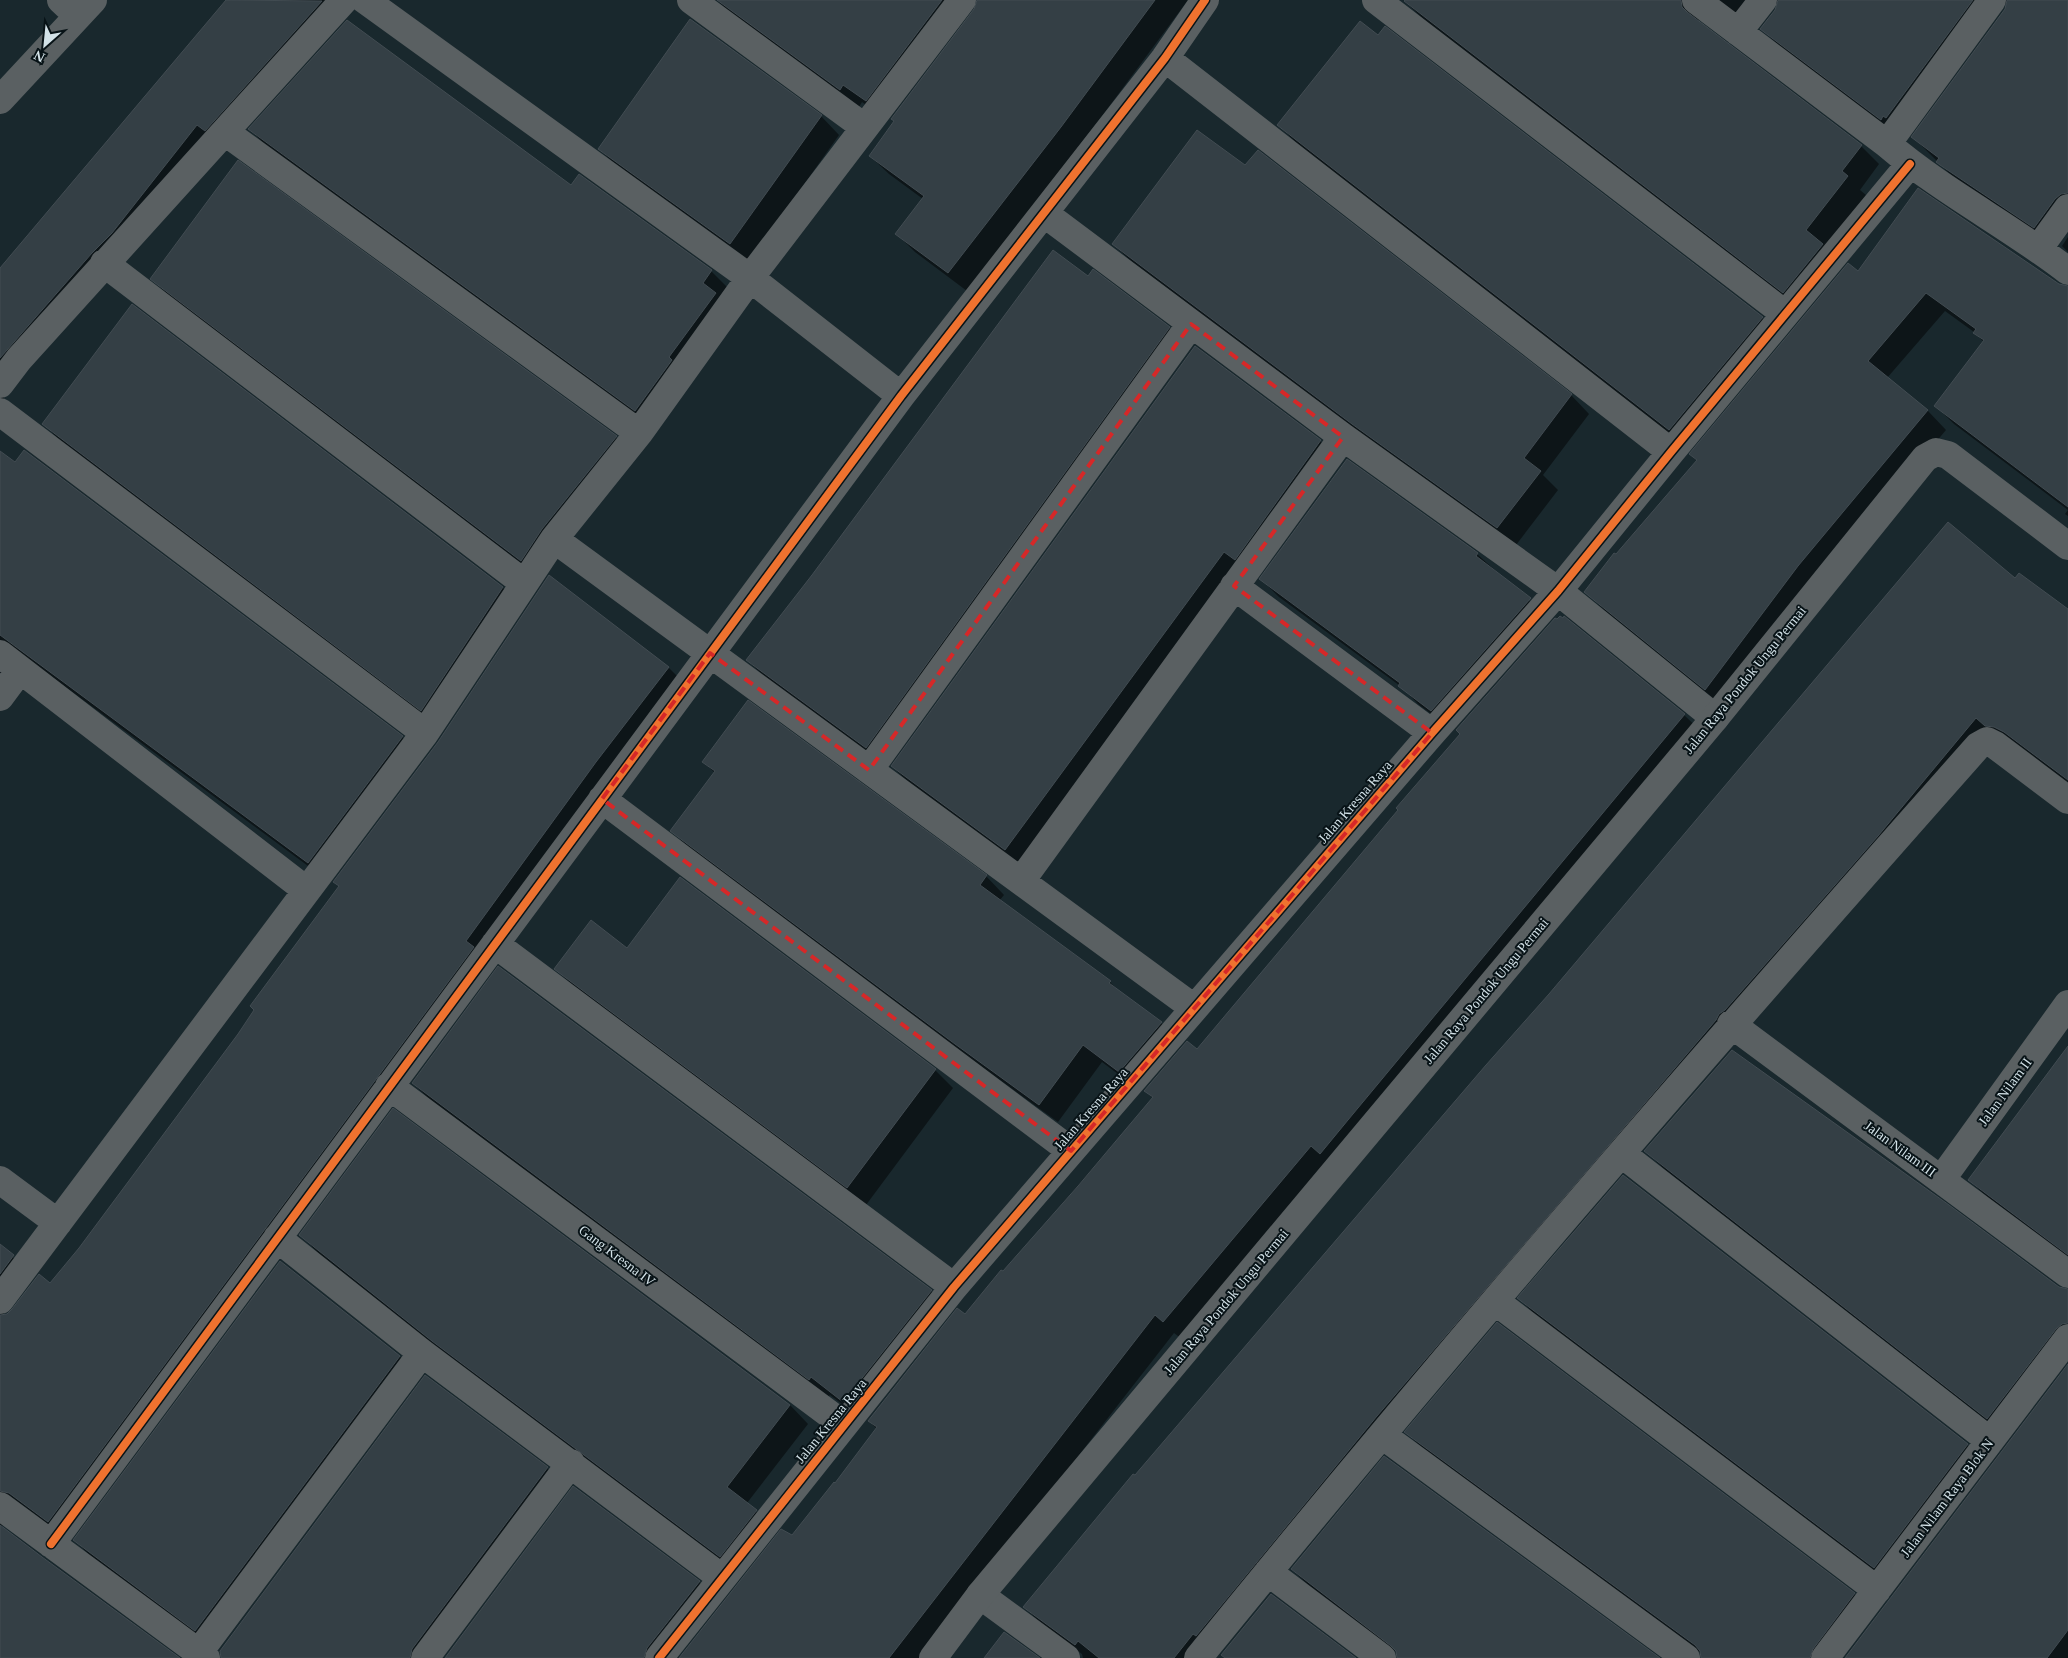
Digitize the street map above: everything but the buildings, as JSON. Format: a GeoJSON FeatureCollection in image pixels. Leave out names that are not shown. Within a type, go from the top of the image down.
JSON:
{"type":"FeatureCollection","features":[{"type":"Feature","properties":{"kind":"street"},"geometry":{"type":"LineString","coordinates":[[0,384],[19,359],[104,264],[344,0]]}},
{"type":"Feature","properties":{"kind":"street"},"geometry":{"type":"LineString","coordinates":[[365,0],[750,278],[900,396]]}},
{"type":"Feature","properties":{"kind":"street"},"geometry":{"type":"LineString","coordinates":[[691,0],[864,127]]}},
{"type":"Feature","properties":{"kind":"street"},"geometry":{"type":"LineString","coordinates":[[0,1300],[425,732],[554,539],[639,433],[750,278],[962,0]]}},
{"type":"Feature","properties":{"kind":"street"},"geometry":{"type":"LineString","coordinates":[[51,1544],[900,396],[1045,214],[1165,58],[1205,0]]}},
{"type":"Feature","properties":{"kind":"street"},"geometry":{"type":"LineString","coordinates":[[1376,0],[1785,314]]}},
{"type":"Feature","properties":{"kind":"street"},"geometry":{"type":"LineString","coordinates":[[1696,0],[1887,144],[1910,164],[2039,248],[2068,271]]}},
{"type":"Feature","properties":{"kind":"street"},"geometry":{"type":"LineString","coordinates":[[1738,32],[1763,0]]}},
{"type":"Feature","properties":{"kind":"street"},"geometry":{"type":"LineString","coordinates":[[1887,144],[1992,0]]}},
{"type":"Feature","properties":{"kind":"street"},"geometry":{"type":"LineString","coordinates":[[0,100],[77,5]]}},
{"type":"Feature","properties":{"kind":"street"},"geometry":{"type":"LineString","coordinates":[[1165,58],[1670,452]]}},
{"type":"Feature","properties":{"kind":"street"},"geometry":{"type":"LineString","coordinates":[[225,132],[639,433]]}},
{"type":"Feature","properties":{"kind":"street","name":"Jalan Kresna Raya"},"geometry":{"type":"LineString","coordinates":[[659,1658],[954,1287],[1432,733],[1558,591],[1670,452],[1910,164]]}},
{"type":"Feature","properties":{"kind":"street"},"geometry":{"type":"LineString","coordinates":[[2039,248],[2068,208]]}},
{"type":"Feature","properties":{"kind":"street"},"geometry":{"type":"LineString","coordinates":[[1045,214],[1343,437],[1558,591],[1715,718]]}},
{"type":"Feature","properties":{"kind":"street"},"geometry":{"type":"LineString","coordinates":[[104,264],[524,583]]}},
{"type":"Feature","properties":{"kind":"street"},"geometry":{"type":"LineString","coordinates":[[869,770],[1191,324]]}},
{"type":"Feature","properties":{"kind":"street"},"geometry":{"type":"LineString","coordinates":[[0,412],[425,732]]}},
{"type":"Feature","properties":{"kind":"street"},"geometry":{"type":"LineString","coordinates":[[1021,881],[1343,437]]}},
{"type":"Feature","properties":{"kind":"street","name":"Jalan Raya Pondok Ungu Permai"},"geometry":{"type":"LineString","coordinates":[[933,1658],[980,1595],[1715,718],[1925,458],[1936,452],[1948,455],[2068,546]]}},
{"type":"Feature","properties":{"kind":"street"},"geometry":{"type":"LineString","coordinates":[[554,539],[1194,1008]]}},
{"type":"Feature","properties":{"kind":"street"},"geometry":{"type":"LineString","coordinates":[[1234,586],[1432,733]]}},
{"type":"Feature","properties":{"kind":"street"},"geometry":{"type":"LineString","coordinates":[[0,697],[10,662],[306,890]]}},
{"type":"Feature","properties":{"kind":"street"},"geometry":{"type":"LineString","coordinates":[[1198,1658],[1382,1435],[1731,1024],[1978,746],[1987,741],[1995,745],[2068,800]]}},
{"type":"Feature","properties":{"kind":"street"},"geometry":{"type":"LineString","coordinates":[[602,799],[1071,1151]]}},
{"type":"Feature","properties":{"kind":"street"},"geometry":{"type":"LineString","coordinates":[[495,944],[954,1287]]}},
{"type":"Feature","properties":{"kind":"street","name":"Jalan Nilam II"},"geometry":{"type":"LineString","coordinates":[[1941,1180],[2068,1004]]}},
{"type":"Feature","properties":{"kind":"street","name":"Jalan Nilam III"},"geometry":{"type":"LineString","coordinates":[[1731,1024],[2068,1274]]}},
{"type":"Feature","properties":{"kind":"street","name":"Gang Kresna IV"},"geometry":{"type":"LineString","coordinates":[[389,1086],[844,1425]]}},
{"type":"Feature","properties":{"kind":"street"},"geometry":{"type":"LineString","coordinates":[[1622,1154],[1990,1441]]}},
{"type":"Feature","properties":{"kind":"street"},"geometry":{"type":"LineString","coordinates":[[0,1180],[58,1224]]}},
{"type":"Feature","properties":{"kind":"street"},"geometry":{"type":"LineString","coordinates":[[277,1238],[422,1353],[722,1578]]}},
{"type":"Feature","properties":{"kind":"street"},"geometry":{"type":"LineString","coordinates":[[1495,1301],[1877,1590]]}},
{"type":"Feature","properties":{"kind":"street","name":"Jalan Nilam Raya Blok N"},"geometry":{"type":"LineString","coordinates":[[1826,1658],[2068,1338]]}},
{"type":"Feature","properties":{"kind":"street"},"geometry":{"type":"LineString","coordinates":[[0,1506],[203,1655],[422,1353]]}},
{"type":"Feature","properties":{"kind":"street"},"geometry":{"type":"LineString","coordinates":[[1382,1435],[1686,1658]]}},
{"type":"Feature","properties":{"kind":"street"},"geometry":{"type":"LineString","coordinates":[[425,1658],[571,1463]]}},
{"type":"Feature","properties":{"kind":"street"},"geometry":{"type":"LineString","coordinates":[[1268,1572],[1382,1658]]}},
{"type":"Feature","properties":{"kind":"street"},"geometry":{"type":"LineString","coordinates":[[980,1595],[1066,1658]]}},
{"type":"Feature","properties":{"kind":"highlighted area"},"geometry":{"type":"Polygon","coordinates":[[[1191,324],[1343,437],[1234,586],[1432,733],[1071,1151],[602,799],[710,653],[869,770],[1191,324]]]}},
{"type":"Feature","properties":{"kind":"cycle path"},"geometry":{"type":"LineString","coordinates":[[51,1544],[901,396],[1165,58],[1205,0]]}},
{"type":"Feature","properties":{"kind":"cycle path"},"geometry":{"type":"LineString","coordinates":[[659,1658],[954,1287],[1432,733],[1558,591],[1910,164]]}}]}
